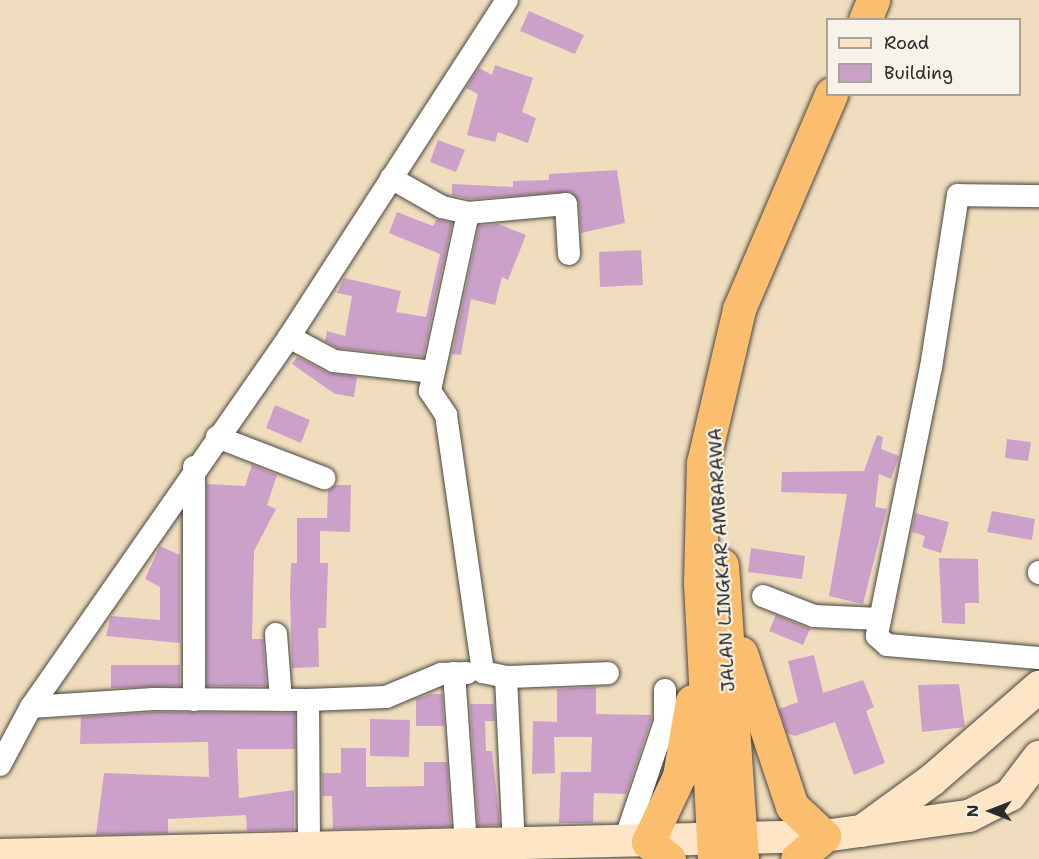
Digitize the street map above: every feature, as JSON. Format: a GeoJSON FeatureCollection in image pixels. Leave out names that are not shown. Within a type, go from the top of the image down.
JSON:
{"type":"FeatureCollection","features":[{"type":"Feature","properties":{"kind":"highway"},"geometry":{"type":"LineString","coordinates":[[866,18],[873,0]]}},
{"type":"Feature","properties":{"kind":"highway","name":"JALAN LINGKAR AMBARAWA"},"geometry":{"type":"LineString","coordinates":[[728,850],[711,583],[714,416],[739,309],[830,96]]}},
{"type":"Feature","properties":{"kind":"highway"},"geometry":{"type":"LineString","coordinates":[[711,583],[776,769],[792,806],[824,836],[796,859]]}},
{"type":"Feature","properties":{"kind":"highway"},"geometry":{"type":"LineString","coordinates":[[647,848],[679,777],[711,583]]}},
{"type":"Feature","properties":{"kind":"main road"},"geometry":{"type":"LineString","coordinates":[[862,831],[932,780],[1039,687]]}},
{"type":"Feature","properties":{"kind":"main road"},"geometry":{"type":"LineString","coordinates":[[0,855],[324,852],[467,854],[514,846],[728,850],[969,816],[1010,795],[1039,757]]}},
{"type":"Feature","properties":{"kind":"street"},"geometry":{"type":"LineString","coordinates":[[0,765],[31,707],[194,467],[289,337],[507,0]]}},
{"type":"Feature","properties":{"kind":"street"},"geometry":{"type":"LineString","coordinates":[[391,178],[442,207],[468,213],[566,204],[569,254]]}},
{"type":"Feature","properties":{"kind":"street"},"geometry":{"type":"LineString","coordinates":[[1039,196],[958,195],[932,367],[877,636],[887,645],[1039,658]]}},
{"type":"Feature","properties":{"kind":"street"},"geometry":{"type":"LineString","coordinates":[[468,213],[433,372],[431,397],[446,415],[483,672]]}},
{"type":"Feature","properties":{"kind":"street"},"geometry":{"type":"LineString","coordinates":[[289,337],[334,361],[433,372]]}},
{"type":"Feature","properties":{"kind":"street"},"geometry":{"type":"LineString","coordinates":[[217,436],[324,478]]}},
{"type":"Feature","properties":{"kind":"street"},"geometry":{"type":"LineString","coordinates":[[194,467],[194,700]]}},
{"type":"Feature","properties":{"kind":"street"},"geometry":{"type":"LineString","coordinates":[[763,596],[814,616],[880,619]]}},
{"type":"Feature","properties":{"kind":"street"},"geometry":{"type":"LineString","coordinates":[[276,634],[281,700]]}},
{"type":"Feature","properties":{"kind":"street"},"geometry":{"type":"LineString","coordinates":[[31,707],[194,700],[386,697],[454,673],[483,672],[506,677],[608,673]]}},
{"type":"Feature","properties":{"kind":"street"},"geometry":{"type":"LineString","coordinates":[[454,673],[467,854]]}},
{"type":"Feature","properties":{"kind":"street"},"geometry":{"type":"LineString","coordinates":[[506,677],[514,846]]}},
{"type":"Feature","properties":{"kind":"street"},"geometry":{"type":"LineString","coordinates":[[647,848],[665,722],[665,690]]}},
{"type":"Feature","properties":{"kind":"street"},"geometry":{"type":"LineString","coordinates":[[308,700],[324,852]]}},
{"type":"Feature","properties":{"kind":"building"},"geometry":{"type":"Polygon","coordinates":[[[529,11],[584,35],[575,54],[520,31],[529,11]]]}},
{"type":"Feature","properties":{"kind":"building"},"geometry":{"type":"Polygon","coordinates":[[[495,65],[533,78],[522,112],[536,118],[528,143],[498,132],[495,142],[467,135],[478,94],[466,88],[479,68],[492,75],[495,65]]]}},
{"type":"Feature","properties":{"kind":"building"},"geometry":{"type":"Polygon","coordinates":[[[438,140],[465,150],[456,172],[430,162],[438,140]]]}},
{"type":"Feature","properties":{"kind":"building"},"geometry":{"type":"Polygon","coordinates":[[[617,170],[625,223],[581,233],[579,203],[571,192],[469,199],[452,195],[452,184],[513,187],[513,181],[549,180],[549,174],[617,170]]]}},
{"type":"Feature","properties":{"kind":"building"},"geometry":{"type":"Polygon","coordinates":[[[397,212],[433,226],[437,219],[452,223],[423,357],[338,348],[325,341],[327,331],[345,336],[352,296],[337,293],[344,278],[401,291],[396,312],[426,317],[440,254],[389,233],[397,212]]]}},
{"type":"Feature","properties":{"kind":"building"},"geometry":{"type":"Polygon","coordinates":[[[498,224],[526,235],[508,280],[502,277],[495,305],[471,299],[461,355],[452,354],[479,226],[498,224]]]}},
{"type":"Feature","properties":{"kind":"building"},"geometry":{"type":"Polygon","coordinates":[[[641,250],[643,285],[600,287],[599,252],[641,250]]]}},
{"type":"Feature","properties":{"kind":"building"},"geometry":{"type":"Polygon","coordinates":[[[297,357],[328,373],[357,377],[354,397],[335,394],[292,364],[297,357]]]}},
{"type":"Feature","properties":{"kind":"building"},"geometry":{"type":"Polygon","coordinates":[[[275,405],[310,420],[301,443],[266,428],[275,405]]]}},
{"type":"Feature","properties":{"kind":"building"},"geometry":{"type":"Polygon","coordinates":[[[877,435],[883,437],[881,449],[899,456],[891,479],[879,474],[875,507],[887,509],[863,604],[829,596],[847,494],[781,492],[782,472],[864,471],[877,435]]]}},
{"type":"Feature","properties":{"kind":"building"},"geometry":{"type":"Polygon","coordinates":[[[1007,439],[1031,442],[1028,461],[1005,458],[1007,439]]]}},
{"type":"Feature","properties":{"kind":"building"},"geometry":{"type":"Polygon","coordinates":[[[252,465],[277,475],[267,505],[276,509],[254,551],[252,639],[263,639],[266,686],[207,686],[207,484],[245,486],[252,465]]]}},
{"type":"Feature","properties":{"kind":"building"},"geometry":{"type":"Polygon","coordinates":[[[335,485],[351,485],[350,532],[320,531],[320,563],[328,563],[326,628],[318,628],[319,667],[292,668],[291,563],[297,563],[297,518],[327,518],[328,491],[335,485]]]}},
{"type":"Feature","properties":{"kind":"building"},"geometry":{"type":"Polygon","coordinates":[[[992,511],[1035,519],[1032,540],[987,532],[992,511]]]}},
{"type":"Feature","properties":{"kind":"building"},"geometry":{"type":"Polygon","coordinates":[[[915,513],[949,522],[941,553],[922,547],[925,536],[912,532],[915,513]]]}},
{"type":"Feature","properties":{"kind":"building"},"geometry":{"type":"Polygon","coordinates":[[[160,546],[180,555],[180,643],[106,636],[111,616],[160,620],[160,587],[145,579],[160,546]]]}},
{"type":"Feature","properties":{"kind":"building"},"geometry":{"type":"Polygon","coordinates":[[[751,548],[805,556],[802,579],[748,572],[751,548]]]}},
{"type":"Feature","properties":{"kind":"building"},"geometry":{"type":"Polygon","coordinates":[[[939,558],[978,559],[979,603],[965,603],[965,624],[942,623],[939,558]]]}},
{"type":"Feature","properties":{"kind":"building"},"geometry":{"type":"Polygon","coordinates":[[[776,615],[810,629],[803,645],[769,631],[776,615]]]}},
{"type":"Feature","properties":{"kind":"building"},"geometry":{"type":"Polygon","coordinates":[[[814,655],[823,693],[863,680],[874,707],[866,711],[885,763],[854,775],[835,722],[795,736],[787,733],[779,709],[798,702],[788,661],[814,655]]]}},
{"type":"Feature","properties":{"kind":"building"},"geometry":{"type":"Polygon","coordinates":[[[111,665],[180,665],[180,686],[111,688],[111,665]]]}},
{"type":"Feature","properties":{"kind":"building"},"geometry":{"type":"Polygon","coordinates":[[[959,684],[965,727],[922,732],[918,685],[959,684]]]}},
{"type":"Feature","properties":{"kind":"building"},"geometry":{"type":"Polygon","coordinates":[[[596,687],[596,714],[651,715],[651,720],[626,794],[594,793],[593,823],[559,823],[561,772],[591,772],[592,737],[554,737],[555,773],[532,774],[533,721],[557,722],[557,689],[596,687]]]}},
{"type":"Feature","properties":{"kind":"building"},"geometry":{"type":"Polygon","coordinates":[[[430,694],[442,694],[444,726],[416,726],[416,699],[430,694]]]}},
{"type":"Feature","properties":{"kind":"building"},"geometry":{"type":"Polygon","coordinates":[[[470,704],[494,704],[495,721],[485,721],[486,751],[492,751],[500,825],[478,826],[470,704]]]}},
{"type":"Feature","properties":{"kind":"building"},"geometry":{"type":"Polygon","coordinates":[[[154,712],[295,713],[295,749],[237,749],[239,798],[294,790],[294,830],[247,831],[246,815],[168,819],[168,833],[96,835],[104,773],[209,777],[208,742],[80,744],[81,717],[154,712]]]}},
{"type":"Feature","properties":{"kind":"building"},"geometry":{"type":"Polygon","coordinates":[[[370,719],[410,720],[409,757],[370,756],[370,719]]]}},
{"type":"Feature","properties":{"kind":"building"},"geometry":{"type":"Polygon","coordinates":[[[341,748],[366,748],[366,787],[424,786],[424,762],[447,762],[451,827],[333,829],[332,796],[322,796],[322,773],[341,773],[341,748]]]}}]}
